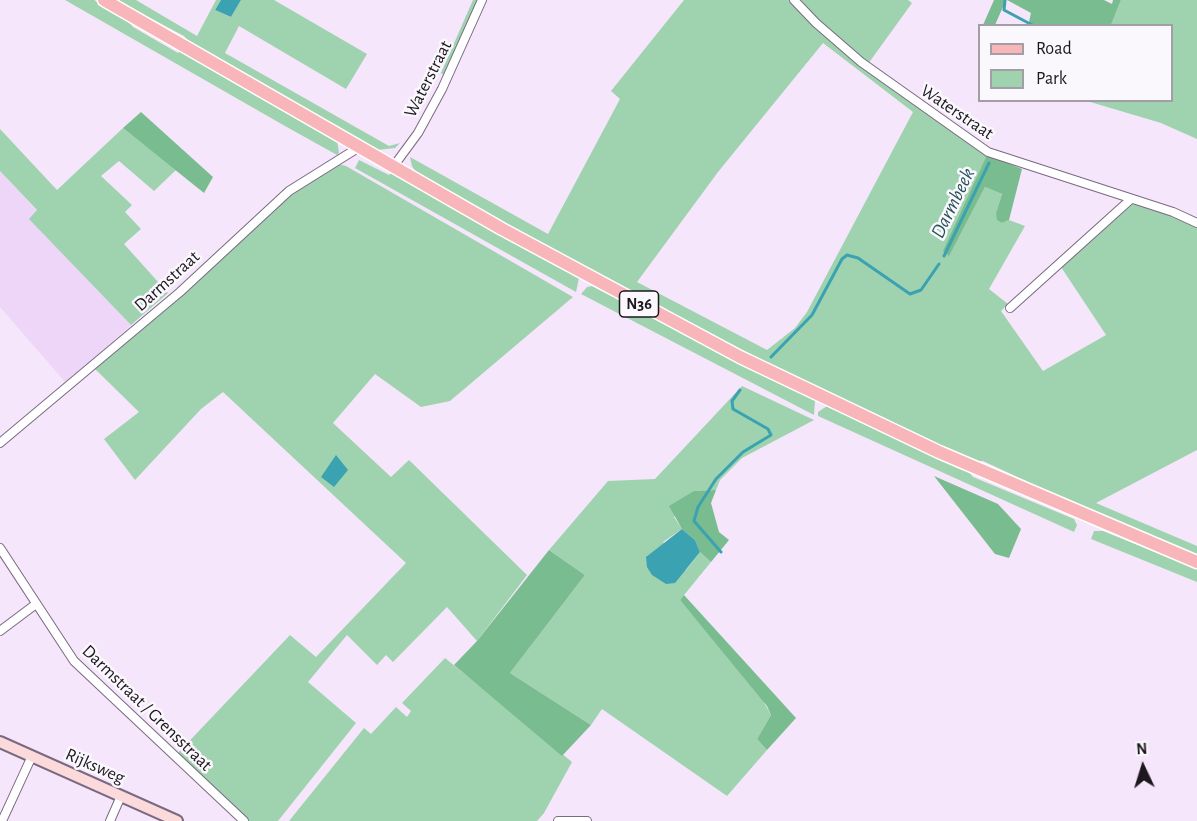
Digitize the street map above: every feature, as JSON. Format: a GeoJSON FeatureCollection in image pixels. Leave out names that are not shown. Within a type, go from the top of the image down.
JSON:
{"type":"FeatureCollection","features":[{"type":"Feature","properties":{"kind":"main road","name":"N36"},"geometry":{"type":"LineString","coordinates":[[104,0],[393,167],[588,276],[740,357],[983,472],[1197,562]]}},
{"type":"Feature","properties":{"kind":"main road","name":"Rijksweg"},"geometry":{"type":"LineString","coordinates":[[0,742],[177,821]]}},
{"type":"Feature","properties":{"kind":"street","name":"Waterstraat"},"geometry":{"type":"LineString","coordinates":[[393,167],[418,133],[442,89],[482,0]]}},
{"type":"Feature","properties":{"kind":"street","name":"Waterstraat"},"geometry":{"type":"LineString","coordinates":[[794,0],[816,23],[861,62],[987,152],[1197,223]]}},
{"type":"Feature","properties":{"kind":"street","name":"Darmstraat"},"geometry":{"type":"LineString","coordinates":[[0,443],[180,292],[289,191],[353,151],[357,146]]}},
{"type":"Feature","properties":{"kind":"street"},"geometry":{"type":"LineString","coordinates":[[1010,308],[1131,199]]}},
{"type":"Feature","properties":{"kind":"street","name":"Darmstraat / Grensstraat"},"geometry":{"type":"LineString","coordinates":[[0,548],[74,661],[244,821]]}},
{"type":"Feature","properties":{"kind":"street"},"geometry":{"type":"LineString","coordinates":[[0,631],[36,604]]}},
{"type":"Feature","properties":{"kind":"street"},"geometry":{"type":"LineString","coordinates":[[2,821],[32,756]]}},
{"type":"Feature","properties":{"kind":"street"},"geometry":{"type":"LineString","coordinates":[[110,821],[122,796]]}},
{"type":"Feature","properties":{"kind":"street"},"geometry":{"type":"LineString","coordinates":[[558,821],[587,821]]}},
{"type":"Feature","properties":{"kind":"shaded area"},"geometry":{"type":"Polygon","coordinates":[[[0,171],[37,211],[30,219],[131,325],[66,383],[0,307],[0,171]]]}},
{"type":"Feature","properties":{"kind":"green space"},"geometry":{"type":"Polygon","coordinates":[[[65,0],[94,0],[125,18],[133,27],[178,53],[181,50],[337,140],[339,153],[337,155],[285,126],[65,0]]]}},
{"type":"Feature","properties":{"kind":"green space"},"geometry":{"type":"Polygon","coordinates":[[[116,0],[136,0],[197,36],[216,0],[221,0],[215,10],[231,17],[241,0],[274,0],[367,54],[346,89],[239,26],[225,53],[389,146],[400,143],[395,148],[377,150],[189,42],[184,36],[116,0]]]}},
{"type":"Feature","properties":{"kind":"green space"},"geometry":{"type":"Polygon","coordinates":[[[473,0],[478,0],[445,76],[441,73],[473,0]]]}},
{"type":"Feature","properties":{"kind":"green space"},"geometry":{"type":"Polygon","coordinates":[[[684,0],[791,0],[849,56],[987,155],[949,255],[985,187],[1002,194],[996,213],[1002,223],[1009,220],[1025,226],[989,289],[1008,304],[1001,311],[1043,371],[1106,335],[1061,267],[1133,204],[1179,217],[1197,226],[1197,450],[1096,503],[1197,546],[1197,557],[1032,487],[1026,481],[983,461],[974,462],[773,366],[532,240],[417,174],[412,166],[410,157],[548,234],[620,99],[611,91],[684,0]],[[823,43],[718,172],[637,282],[767,350],[795,328],[807,312],[913,112],[823,43]]]}},
{"type":"Feature","properties":{"kind":"green space"},"geometry":{"type":"Polygon","coordinates":[[[797,0],[908,0],[912,3],[868,64],[797,0]]]}},
{"type":"Feature","properties":{"kind":"green space"},"geometry":{"type":"Polygon","coordinates":[[[994,0],[1006,0],[995,24],[983,24],[994,0]]]}},
{"type":"Feature","properties":{"kind":"green space"},"geometry":{"type":"Polygon","coordinates":[[[1007,0],[1104,0],[1112,4],[1113,0],[1121,0],[1111,24],[1028,24],[1031,13],[1007,0]]]}},
{"type":"Feature","properties":{"kind":"green space"},"geometry":{"type":"Polygon","coordinates":[[[1121,0],[1197,0],[1197,139],[1161,123],[1090,102],[1173,102],[1173,24],[1111,24],[1121,0]]]}},
{"type":"Feature","properties":{"kind":"green space"},"geometry":{"type":"Polygon","coordinates":[[[141,112],[213,177],[204,193],[123,128],[141,112]]]}},
{"type":"Feature","properties":{"kind":"green space"},"geometry":{"type":"Polygon","coordinates":[[[123,128],[176,170],[154,191],[119,161],[101,176],[132,205],[125,212],[141,229],[124,244],[168,293],[131,325],[29,219],[37,210],[0,171],[0,129],[57,190],[123,128]]]}},
{"type":"Feature","properties":{"kind":"green space"},"geometry":{"type":"Polygon","coordinates":[[[987,155],[1022,169],[1009,220],[1002,223],[997,220],[996,213],[1002,194],[985,187],[949,256],[943,251],[987,155]]]}},
{"type":"Feature","properties":{"kind":"green space"},"geometry":{"type":"Polygon","coordinates":[[[359,160],[389,175],[392,172],[579,278],[576,292],[355,168],[359,160]]]}},
{"type":"Feature","properties":{"kind":"green space"},"geometry":{"type":"Polygon","coordinates":[[[338,164],[346,166],[573,297],[450,401],[421,407],[375,374],[333,423],[391,477],[409,460],[527,575],[477,641],[447,607],[393,662],[386,655],[377,665],[347,635],[308,682],[356,723],[278,821],[249,821],[177,754],[290,635],[316,657],[406,563],[223,392],[201,409],[135,480],[104,439],[139,412],[95,369],[300,187],[338,164]]]}},
{"type":"Feature","properties":{"kind":"green space"},"geometry":{"type":"Polygon","coordinates":[[[592,286],[815,400],[814,415],[581,294],[587,287],[592,286]]]}},
{"type":"Feature","properties":{"kind":"green space"},"geometry":{"type":"Polygon","coordinates":[[[742,386],[814,420],[742,458],[720,480],[716,490],[694,491],[674,517],[682,529],[663,542],[686,570],[700,552],[711,562],[680,600],[760,695],[771,715],[757,739],[767,750],[727,796],[602,709],[591,725],[510,673],[585,575],[549,550],[608,481],[655,479],[742,386]]]}},
{"type":"Feature","properties":{"kind":"green space"},"geometry":{"type":"Polygon","coordinates":[[[827,406],[968,471],[973,477],[1074,519],[1077,525],[1074,532],[818,416],[818,412],[827,406]]]}},
{"type":"Feature","properties":{"kind":"green space"},"geometry":{"type":"Polygon","coordinates":[[[934,476],[998,504],[1021,529],[1009,558],[995,554],[934,476]]]}},
{"type":"Feature","properties":{"kind":"green space"},"geometry":{"type":"Polygon","coordinates":[[[716,490],[711,503],[719,532],[729,540],[711,562],[700,552],[695,540],[682,529],[669,506],[694,491],[716,490]]]}},
{"type":"Feature","properties":{"kind":"green space"},"geometry":{"type":"Polygon","coordinates":[[[1094,531],[1103,531],[1197,569],[1197,582],[1091,539],[1094,531]]]}},
{"type":"Feature","properties":{"kind":"green space"},"geometry":{"type":"Polygon","coordinates":[[[549,550],[585,575],[510,673],[591,725],[562,756],[454,665],[477,641],[549,550]]]}},
{"type":"Feature","properties":{"kind":"green space"},"geometry":{"type":"Polygon","coordinates":[[[684,595],[796,718],[767,750],[757,739],[771,715],[767,706],[680,600],[684,595]]]}},
{"type":"Feature","properties":{"kind":"green space"},"geometry":{"type":"Polygon","coordinates":[[[445,658],[572,762],[544,813],[537,821],[289,821],[364,728],[371,734],[396,707],[407,717],[411,711],[402,703],[445,658]]]}},
{"type":"Feature","properties":{"kind":"water"},"geometry":{"type":"Polygon","coordinates":[[[221,0],[241,0],[231,17],[215,10],[221,0]]]}},
{"type":"Feature","properties":{"kind":"water"},"geometry":{"type":"Polygon","coordinates":[[[336,455],[348,470],[334,487],[321,477],[336,455]]]}},
{"type":"Feature","properties":{"kind":"water"},"geometry":{"type":"Polygon","coordinates":[[[682,529],[695,540],[700,552],[675,583],[666,584],[652,575],[647,567],[646,557],[682,529]]]}},
{"type":"Feature","properties":{"kind":"waterway","name":"Darmbeek"},"geometry":{"type":"LineString","coordinates":[[1005,0],[1004,10],[1030,24]]}},
{"type":"Feature","properties":{"kind":"waterway","name":"Darmbeek"},"geometry":{"type":"LineString","coordinates":[[944,256],[989,163]]}},
{"type":"Feature","properties":{"kind":"waterway","name":"Darmbeek"},"geometry":{"type":"LineString","coordinates":[[771,357],[812,315],[842,259],[847,255],[858,258],[910,294],[921,290],[939,264]]}},
{"type":"Feature","properties":{"kind":"waterway","name":"Darmbeek"},"geometry":{"type":"LineString","coordinates":[[721,552],[694,521],[698,507],[716,479],[743,452],[771,435],[768,429],[733,409],[732,401],[740,390]]}}]}
